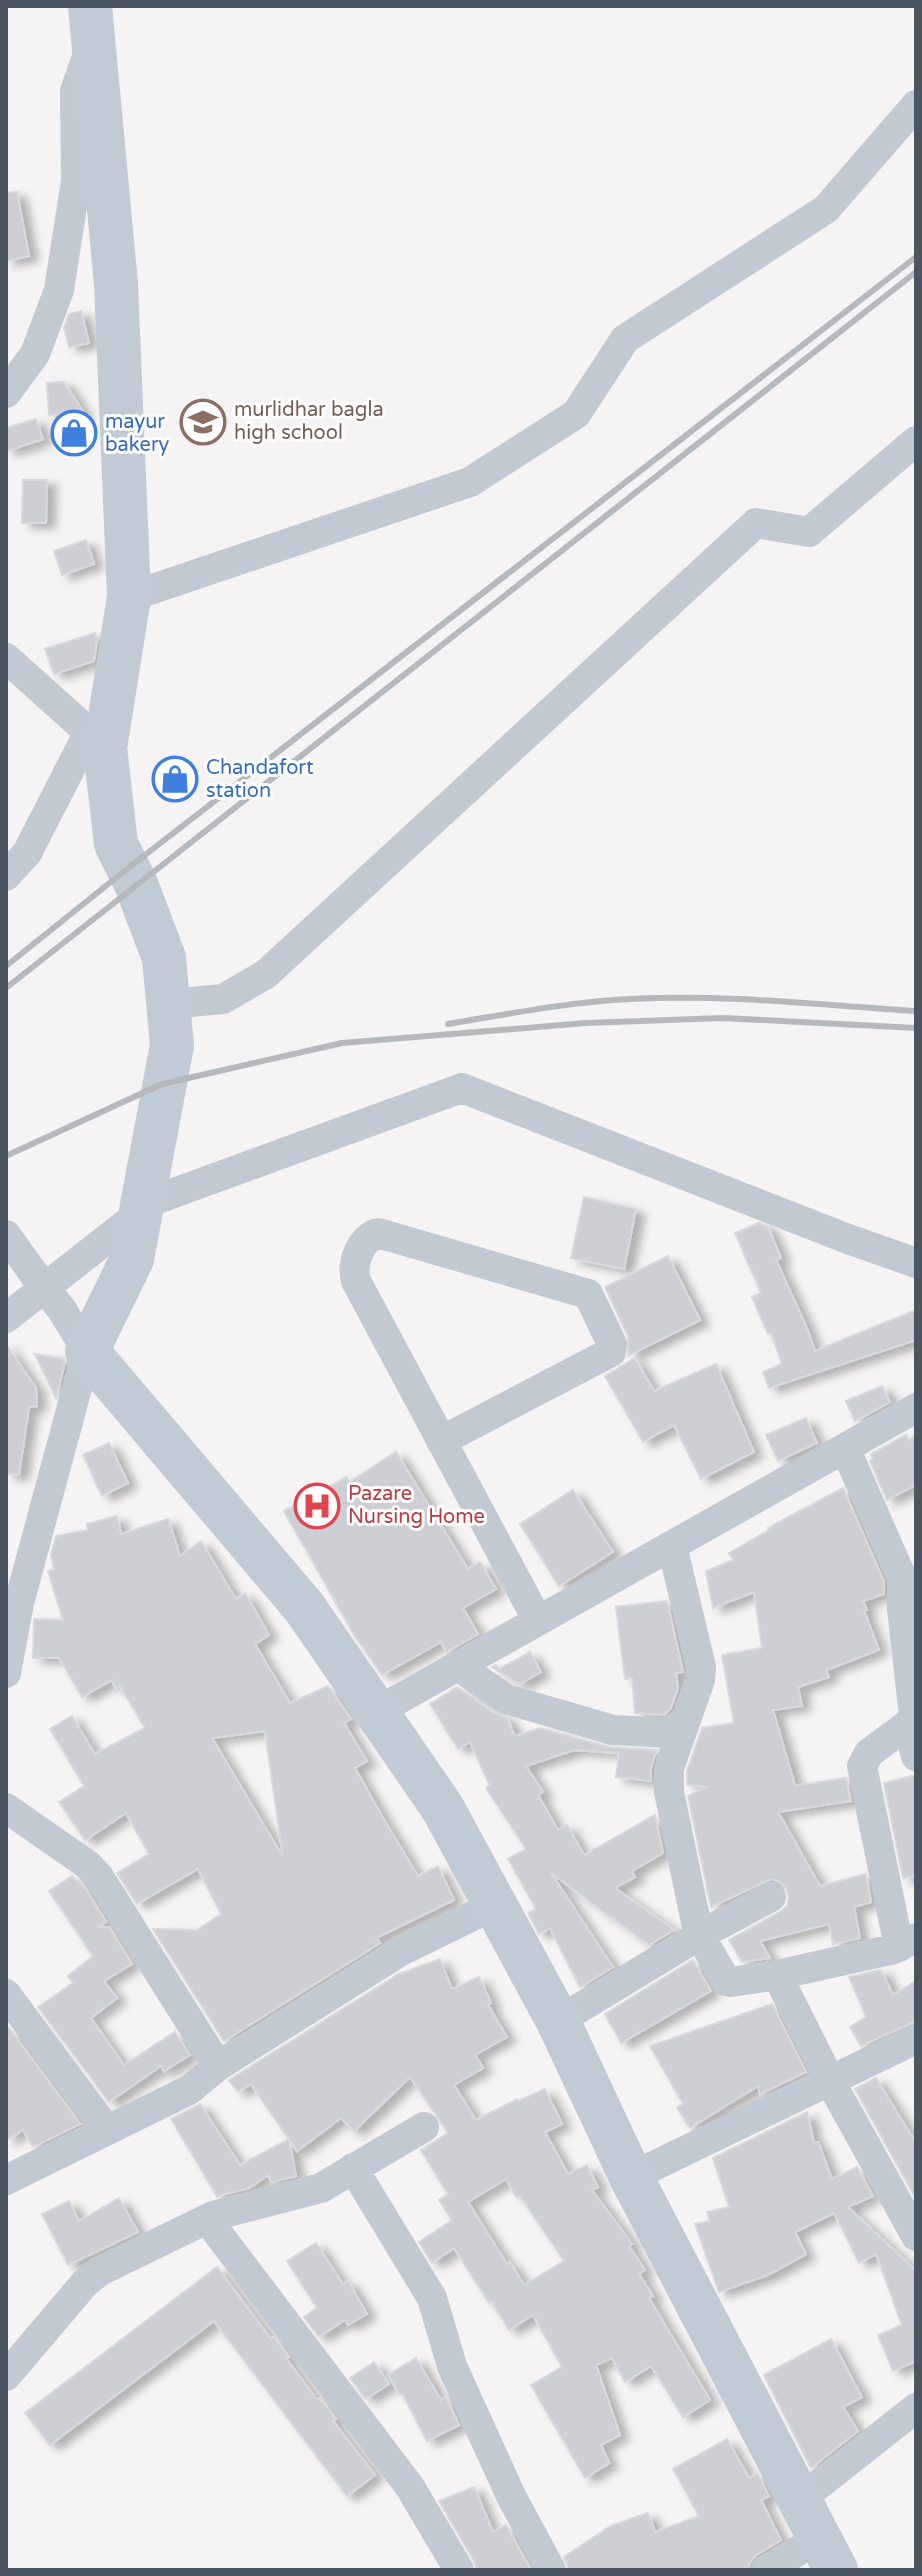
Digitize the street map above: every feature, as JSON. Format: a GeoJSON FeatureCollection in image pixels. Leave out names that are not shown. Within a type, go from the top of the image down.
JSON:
{"type":"FeatureCollection","features":[{"type":"Feature","properties":{"kind":"main road"},"geometry":{"type":"LineString","coordinates":[[92,22],[116,284],[129,597],[97,740],[116,844],[136,884],[164,958],[172,1045],[132,1259],[87,1351],[304,1607],[442,1807],[558,2021],[631,2177],[827,2555]]}},
{"type":"Feature","properties":{"kind":"street"},"geometry":{"type":"LineString","coordinates":[[6,393],[35,354],[59,290],[76,181],[75,91],[92,22]]}},
{"type":"Feature","properties":{"kind":"street"},"geometry":{"type":"LineString","coordinates":[[129,597],[470,482],[576,414],[625,339],[826,209],[916,105]]}},
{"type":"Feature","properties":{"kind":"street"},"geometry":{"type":"LineString","coordinates":[[169,1004],[223,999],[266,974],[756,523],[809,532],[916,441]]}},
{"type":"Feature","properties":{"kind":"street"},"geometry":{"type":"LineString","coordinates":[[6,658],[97,740],[27,853],[6,876]]}},
{"type":"Feature","properties":{"kind":"street"},"geometry":{"type":"LineString","coordinates":[[6,1318],[140,1209],[462,1088],[916,1263]]}},
{"type":"Feature","properties":{"kind":"street"},"geometry":{"type":"LineString","coordinates":[[441,1441],[611,1352],[612,1344],[588,1294],[373,1234],[363,1243],[354,1277],[441,1441],[538,1621]]}},
{"type":"Feature","properties":{"kind":"street"},"geometry":{"type":"LineString","coordinates":[[6,1235],[62,1310],[87,1351],[19,1603],[6,1673]]}},
{"type":"Feature","properties":{"kind":"street"},"geometry":{"type":"LineString","coordinates":[[376,1712],[916,1408]]}},
{"type":"Feature","properties":{"kind":"street"},"geometry":{"type":"LineString","coordinates":[[672,1546],[701,1667],[700,1680],[669,1768],[668,1780],[700,1935],[723,1978],[728,1982],[777,1975],[908,1943],[862,1766],[869,1753],[907,1725],[914,1716],[902,1609],[909,1574],[845,1448]]}},
{"type":"Feature","properties":{"kind":"street"},"geometry":{"type":"LineString","coordinates":[[458,1666],[506,1699],[613,1730],[670,1733],[686,1719]]}},
{"type":"Feature","properties":{"kind":"street"},"geometry":{"type":"LineString","coordinates":[[907,1725],[916,1756]]}},
{"type":"Feature","properties":{"kind":"street"},"geometry":{"type":"LineString","coordinates":[[6,1808],[88,1865],[99,1877],[218,2066]]}},
{"type":"Feature","properties":{"kind":"street"},"geometry":{"type":"LineString","coordinates":[[558,2021],[700,1935],[771,1897]]}},
{"type":"Feature","properties":{"kind":"street"},"geometry":{"type":"LineString","coordinates":[[6,2180],[189,2090],[218,2066],[401,1951],[493,1906]]}},
{"type":"Feature","properties":{"kind":"street"},"geometry":{"type":"LineString","coordinates":[[777,1975],[830,2081],[916,2236]]}},
{"type":"Feature","properties":{"kind":"street"},"geometry":{"type":"LineString","coordinates":[[6,1994],[107,2130]]}},
{"type":"Feature","properties":{"kind":"street"},"geometry":{"type":"LineString","coordinates":[[631,2177],[916,2039]]}},
{"type":"Feature","properties":{"kind":"street"},"geometry":{"type":"LineString","coordinates":[[6,2376],[93,2276],[207,2219],[317,2189],[424,2127]]}},
{"type":"Feature","properties":{"kind":"street"},"geometry":{"type":"LineString","coordinates":[[353,2168],[432,2298],[452,2366],[511,2496],[551,2570]]}},
{"type":"Feature","properties":{"kind":"street"},"geometry":{"type":"LineString","coordinates":[[207,2219],[410,2487],[459,2570]]}},
{"type":"Feature","properties":{"kind":"street"},"geometry":{"type":"LineString","coordinates":[[798,2501],[916,2408]]}},
{"type":"Feature","properties":{"kind":"street"},"geometry":{"type":"LineString","coordinates":[[766,2570],[827,2555]]}},
{"type":"Feature","properties":{"kind":"building"},"geometry":{"type":"Polygon","coordinates":[[[17,192],[29,256],[6,261],[6,193],[17,192]]]}},
{"type":"Feature","properties":{"kind":"building"},"geometry":{"type":"Polygon","coordinates":[[[81,311],[89,343],[69,347],[64,328],[69,314],[81,311]]]}},
{"type":"Feature","properties":{"kind":"building"},"geometry":{"type":"Polygon","coordinates":[[[64,382],[84,413],[49,415],[47,383],[64,382]]]}},
{"type":"Feature","properties":{"kind":"building"},"geometry":{"type":"Polygon","coordinates":[[[36,419],[43,439],[6,451],[6,428],[36,419]]]}},
{"type":"Feature","properties":{"kind":"building"},"geometry":{"type":"Polygon","coordinates":[[[23,480],[47,480],[46,523],[22,523],[23,480]]]}},
{"type":"Feature","properties":{"kind":"building"},"geometry":{"type":"Polygon","coordinates":[[[86,540],[94,564],[62,575],[54,551],[86,540]]]}},
{"type":"Feature","properties":{"kind":"building"},"geometry":{"type":"Polygon","coordinates":[[[95,633],[94,661],[54,674],[45,649],[95,633]]]}},
{"type":"Feature","properties":{"kind":"building"},"geometry":{"type":"Polygon","coordinates":[[[584,1197],[636,1209],[624,1269],[571,1258],[584,1197]]]}},
{"type":"Feature","properties":{"kind":"building"},"geometry":{"type":"Polygon","coordinates":[[[759,1223],[768,1227],[781,1258],[776,1260],[815,1351],[916,1310],[916,1340],[769,1388],[763,1372],[782,1364],[771,1333],[768,1334],[752,1297],[761,1293],[735,1233],[759,1223]]]}},
{"type":"Feature","properties":{"kind":"building"},"geometry":{"type":"Polygon","coordinates":[[[668,1256],[700,1320],[628,1356],[628,1336],[605,1287],[668,1256]]]}},
{"type":"Feature","properties":{"kind":"building"},"geometry":{"type":"Polygon","coordinates":[[[6,1344],[36,1388],[37,1406],[29,1407],[19,1475],[6,1474],[6,1344]]]}},
{"type":"Feature","properties":{"kind":"building"},"geometry":{"type":"Polygon","coordinates":[[[35,1354],[64,1359],[56,1398],[35,1354]]]}},
{"type":"Feature","properties":{"kind":"building"},"geometry":{"type":"Polygon","coordinates":[[[635,1358],[654,1391],[716,1364],[754,1452],[701,1479],[674,1425],[643,1442],[605,1376],[635,1358]]]}},
{"type":"Feature","properties":{"kind":"building"},"geometry":{"type":"Polygon","coordinates":[[[882,1386],[890,1402],[855,1421],[846,1401],[882,1386]]]}},
{"type":"Feature","properties":{"kind":"building"},"geometry":{"type":"Polygon","coordinates":[[[806,1418],[817,1443],[778,1461],[766,1435],[806,1418]]]}},
{"type":"Feature","properties":{"kind":"building"},"geometry":{"type":"Polygon","coordinates":[[[906,1435],[908,1440],[916,1436],[916,1485],[887,1500],[870,1461],[873,1459],[871,1454],[906,1435]]]}},
{"type":"Feature","properties":{"kind":"building"},"geometry":{"type":"Polygon","coordinates":[[[109,1443],[128,1483],[102,1496],[83,1455],[109,1443]]]}},
{"type":"Feature","properties":{"kind":"building"},"geometry":{"type":"Polygon","coordinates":[[[396,1452],[468,1569],[480,1562],[496,1589],[463,1608],[478,1634],[446,1652],[441,1642],[382,1675],[354,1635],[284,1511],[346,1477],[349,1482],[396,1452]]]}},
{"type":"Feature","properties":{"kind":"building"},"geometry":{"type":"Polygon","coordinates":[[[843,1488],[884,1582],[884,1594],[863,1601],[879,1650],[826,1670],[829,1677],[798,1687],[802,1706],[773,1710],[795,1786],[846,1778],[851,1801],[778,1812],[820,1886],[866,1874],[871,1902],[854,1907],[860,1938],[833,1944],[829,1924],[760,1941],[770,1958],[742,1962],[729,1940],[780,1912],[787,1906],[789,1897],[781,1882],[771,1879],[711,1907],[688,1796],[706,1787],[687,1785],[687,1771],[702,1728],[734,1723],[722,1655],[762,1648],[754,1592],[713,1608],[706,1571],[733,1560],[729,1553],[768,1528],[843,1488]]]}},
{"type":"Feature","properties":{"kind":"building"},"geometry":{"type":"Polygon","coordinates":[[[573,1490],[613,1552],[559,1586],[520,1524],[573,1490]]]}},
{"type":"Feature","properties":{"kind":"building"},"geometry":{"type":"Polygon","coordinates":[[[117,1516],[121,1534],[168,1519],[180,1556],[201,1541],[236,1599],[245,1593],[269,1635],[255,1644],[290,1703],[328,1686],[351,1719],[344,1723],[367,1761],[355,1768],[383,1818],[418,1876],[438,1866],[454,1900],[376,1938],[380,1943],[224,2041],[153,1929],[197,1930],[221,1914],[198,1869],[137,1904],[117,1873],[149,1854],[126,1813],[85,1840],[59,1802],[84,1786],[50,1729],[72,1716],[95,1754],[145,1728],[120,1686],[115,1688],[112,1680],[82,1697],[59,1658],[33,1658],[34,1619],[63,1620],[48,1571],[54,1569],[51,1555],[56,1536],[88,1530],[87,1524],[117,1516]],[[265,1731],[212,1738],[283,1857],[265,1731]]]}},
{"type":"Feature","properties":{"kind":"building"},"geometry":{"type":"Polygon","coordinates":[[[667,1601],[683,1672],[676,1673],[678,1688],[671,1708],[664,1715],[635,1713],[632,1678],[625,1679],[616,1607],[667,1601]]]}},
{"type":"Feature","properties":{"kind":"building"},"geometry":{"type":"Polygon","coordinates":[[[530,1652],[541,1672],[520,1684],[492,1667],[496,1665],[499,1669],[530,1652]]]}},
{"type":"Feature","properties":{"kind":"building"},"geometry":{"type":"Polygon","coordinates":[[[457,1687],[507,1718],[515,1736],[540,1728],[608,1747],[656,1750],[651,1781],[616,1777],[619,1753],[574,1750],[526,1766],[543,1792],[538,1795],[558,1830],[567,1825],[584,1855],[655,1815],[663,1853],[632,1871],[635,1877],[615,1888],[674,1930],[649,1945],[551,1873],[613,1967],[580,1987],[550,1928],[539,1934],[528,1913],[536,1909],[508,1859],[526,1849],[486,1788],[490,1786],[470,1742],[458,1749],[430,1704],[457,1687]]]}},
{"type":"Feature","properties":{"kind":"building"},"geometry":{"type":"Polygon","coordinates":[[[916,1775],[916,1876],[903,1878],[884,1783],[916,1775]]]}},
{"type":"Feature","properties":{"kind":"building"},"geometry":{"type":"Polygon","coordinates":[[[72,1876],[85,1888],[106,1922],[99,1927],[109,1927],[132,1964],[104,1981],[117,1998],[91,2018],[124,2065],[175,2032],[190,2055],[164,2071],[161,2066],[109,2102],[38,2007],[73,1983],[68,1976],[93,1956],[49,1891],[72,1876]]]}},
{"type":"Feature","properties":{"kind":"building"},"geometry":{"type":"Polygon","coordinates":[[[440,1959],[452,1989],[479,1977],[491,2003],[488,2005],[507,2037],[475,2055],[483,2068],[454,2085],[476,2120],[545,2089],[562,2124],[545,2132],[568,2174],[587,2165],[598,2187],[592,2190],[632,2244],[629,2246],[645,2270],[639,2274],[653,2296],[649,2298],[710,2400],[683,2417],[651,2366],[625,2382],[612,2358],[596,2365],[620,2435],[601,2445],[609,2463],[585,2478],[531,2385],[562,2367],[533,2315],[509,2330],[454,2248],[432,2263],[419,2242],[452,2220],[439,2200],[448,2194],[421,2150],[448,2133],[410,2077],[354,2131],[341,2118],[297,2151],[251,2084],[238,2092],[229,2080],[399,1974],[440,1959]],[[506,2179],[468,2202],[524,2285],[564,2261],[520,2196],[517,2198],[506,2179]]]}},
{"type":"Feature","properties":{"kind":"building"},"geometry":{"type":"Polygon","coordinates":[[[693,1960],[711,1991],[621,2043],[605,2014],[693,1960]]]}},
{"type":"Feature","properties":{"kind":"building"},"geometry":{"type":"Polygon","coordinates":[[[881,1970],[893,1995],[916,1981],[916,2021],[861,2046],[850,2027],[866,2017],[849,1977],[881,1970]]]}},
{"type":"Feature","properties":{"kind":"building"},"geometry":{"type":"Polygon","coordinates":[[[772,2004],[806,2072],[760,2094],[758,2086],[690,2128],[677,2108],[683,2104],[650,2046],[772,2004]]]}},
{"type":"Feature","properties":{"kind":"building"},"geometry":{"type":"Polygon","coordinates":[[[9,2028],[80,2124],[33,2147],[23,2130],[6,2140],[6,2031],[9,2028]]]}},
{"type":"Feature","properties":{"kind":"building"},"geometry":{"type":"Polygon","coordinates":[[[876,2078],[916,2143],[916,2199],[855,2089],[876,2078]]]}},
{"type":"Feature","properties":{"kind":"building"},"geometry":{"type":"Polygon","coordinates":[[[200,2104],[240,2165],[289,2139],[296,2176],[271,2182],[268,2175],[249,2188],[217,2196],[171,2119],[200,2104]]]}},
{"type":"Feature","properties":{"kind":"building"},"geometry":{"type":"Polygon","coordinates":[[[807,2112],[814,2143],[818,2142],[832,2179],[857,2167],[873,2196],[848,2207],[916,2271],[916,2361],[893,2371],[878,2335],[902,2325],[876,2254],[859,2263],[834,2213],[795,2232],[806,2254],[768,2275],[719,2292],[695,2224],[710,2221],[707,2212],[729,2207],[713,2158],[807,2112]]]}},
{"type":"Feature","properties":{"kind":"building"},"geometry":{"type":"Polygon","coordinates":[[[119,2198],[138,2232],[68,2265],[42,2214],[69,2201],[79,2221],[119,2198]]]}},
{"type":"Feature","properties":{"kind":"building"},"geometry":{"type":"Polygon","coordinates":[[[316,2243],[343,2284],[348,2281],[367,2314],[348,2325],[345,2320],[319,2337],[304,2317],[317,2308],[287,2261],[316,2243]]]}},
{"type":"Feature","properties":{"kind":"building"},"geometry":{"type":"Polygon","coordinates":[[[217,2267],[271,2339],[274,2337],[289,2357],[286,2358],[317,2400],[320,2398],[336,2419],[333,2421],[375,2475],[347,2496],[214,2321],[50,2445],[25,2413],[217,2267]]]}},
{"type":"Feature","properties":{"kind":"building"},"geometry":{"type":"Polygon","coordinates":[[[831,2339],[862,2397],[843,2407],[858,2431],[811,2468],[764,2375],[831,2339]]]}},
{"type":"Feature","properties":{"kind":"building"},"geometry":{"type":"Polygon","coordinates":[[[416,2358],[441,2400],[446,2397],[459,2425],[427,2441],[402,2393],[400,2395],[388,2375],[416,2358]]]}},
{"type":"Feature","properties":{"kind":"building"},"geometry":{"type":"Polygon","coordinates":[[[374,2362],[389,2384],[366,2399],[350,2378],[374,2362]]]}},
{"type":"Feature","properties":{"kind":"building"},"geometry":{"type":"Polygon","coordinates":[[[727,2439],[749,2478],[757,2473],[769,2496],[761,2500],[781,2540],[756,2555],[748,2570],[569,2570],[564,2557],[611,2526],[648,2513],[655,2532],[699,2516],[673,2469],[727,2439]]]}},
{"type":"Feature","properties":{"kind":"building"},"geometry":{"type":"Polygon","coordinates":[[[474,2487],[493,2532],[506,2525],[531,2570],[477,2570],[439,2501],[474,2487]]]}},
{"type":"Feature","properties":{"kind":"railway"},"geometry":{"type":"LineString","coordinates":[[6,966],[916,257]]}},
{"type":"Feature","properties":{"kind":"railway"},"geometry":{"type":"LineString","coordinates":[[6,988],[916,272]]}},
{"type":"Feature","properties":{"kind":"railway"},"geometry":{"type":"LineString","coordinates":[[448,1024],[539,1009],[630,999],[773,1001],[916,1011]]}},
{"type":"Feature","properties":{"kind":"railway"},"geometry":{"type":"LineString","coordinates":[[6,1156],[162,1084],[342,1043],[586,1023],[723,1018],[916,1028]]}},
{"type":"Feature","properties":{"kind":"place","name":"murlidhar bagla high school"},"geometry":{"type":"Point","coordinates":[203,422]}},
{"type":"Feature","properties":{"kind":"place","name":"mayur bakery"},"geometry":{"type":"Point","coordinates":[74,433]}},
{"type":"Feature","properties":{"kind":"place","name":"Chandafort station"},"geometry":{"type":"Point","coordinates":[175,779]}},
{"type":"Feature","properties":{"kind":"place","name":"Pazare Nursing Home"},"geometry":{"type":"Point","coordinates":[317,1506]}}]}
